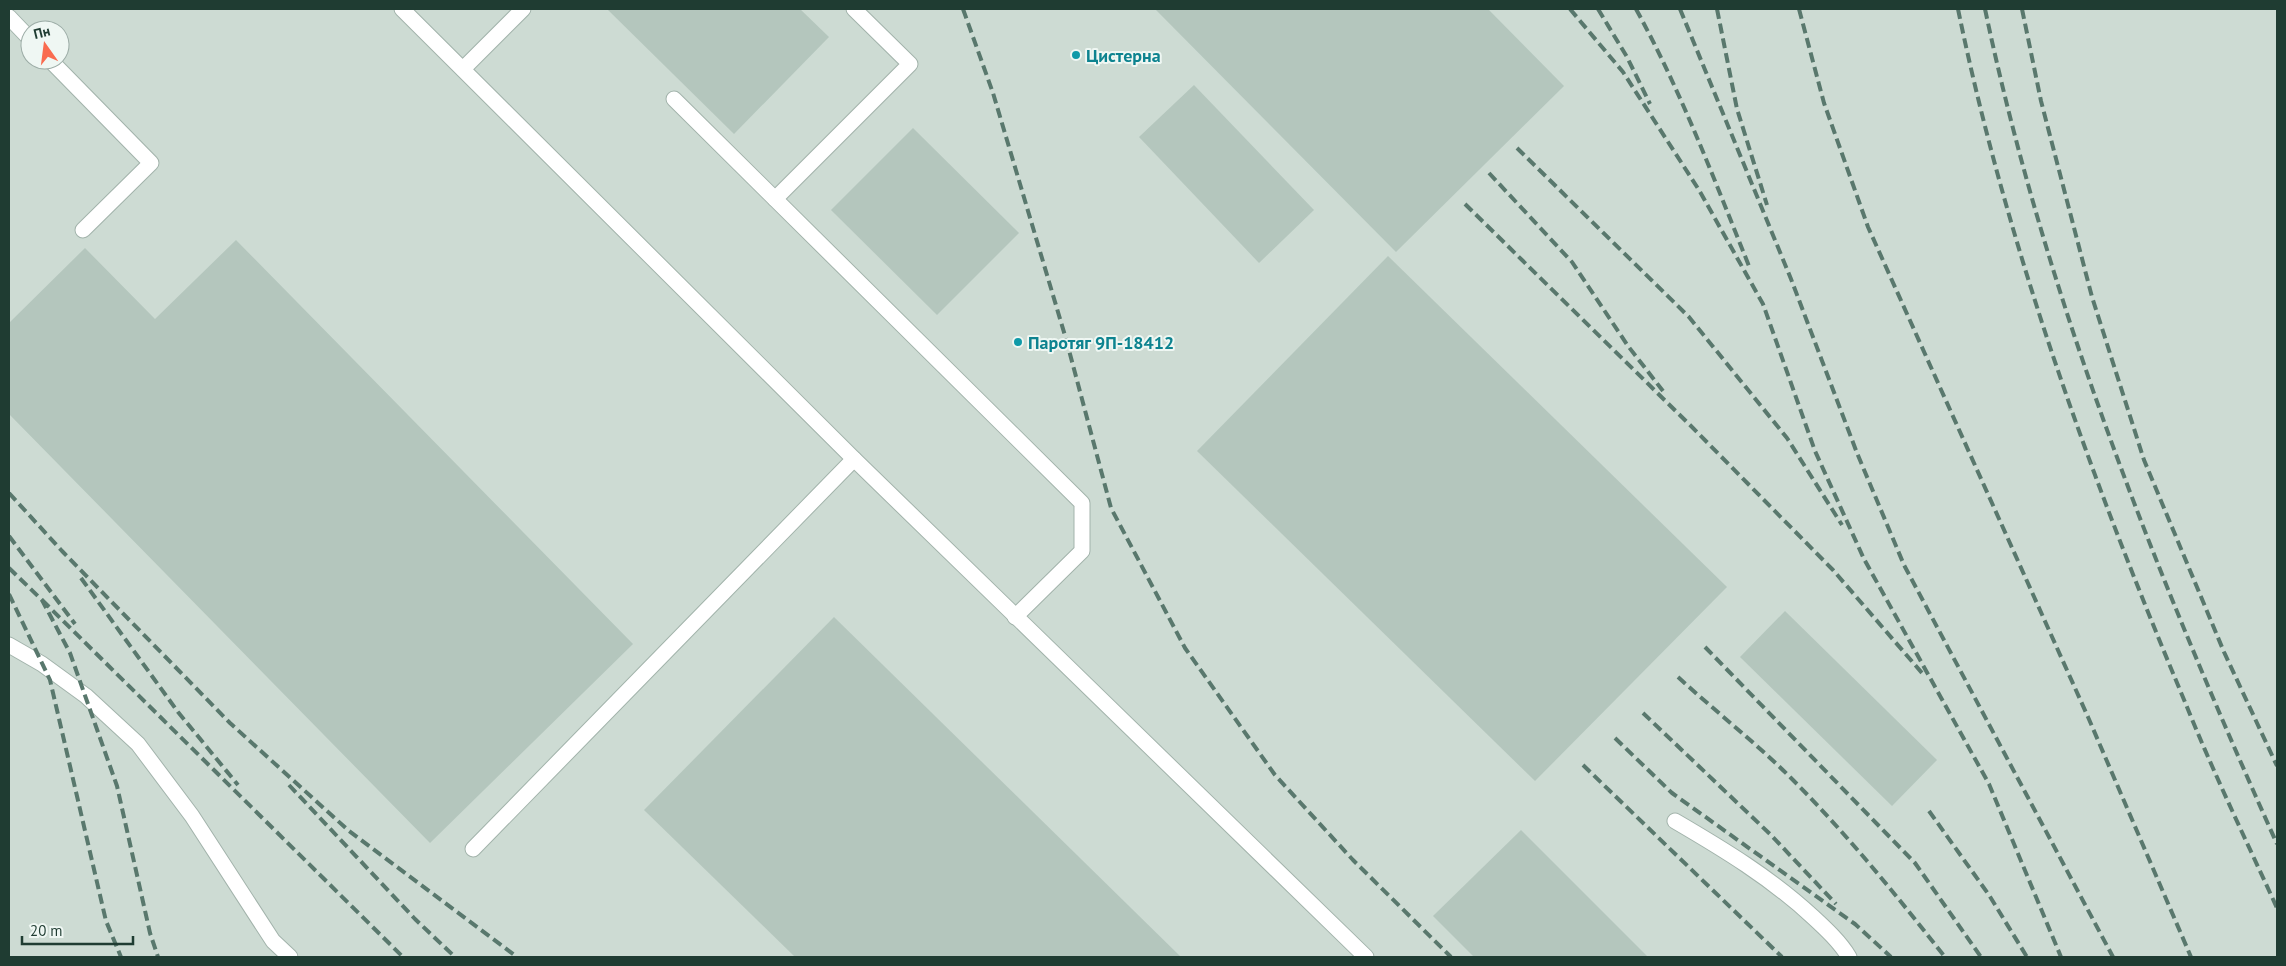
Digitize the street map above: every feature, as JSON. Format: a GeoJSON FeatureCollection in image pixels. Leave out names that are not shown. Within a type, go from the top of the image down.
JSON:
{"type":"FeatureCollection","features":[{"type":"Feature","properties":{"kind":"lane"},"geometry":{"type":"LineString","coordinates":[[402,9],[854,459],[1366,957]]}},
{"type":"Feature","properties":{"kind":"lane"},"geometry":{"type":"LineString","coordinates":[[463,70],[523,9]]}},
{"type":"Feature","properties":{"kind":"lane"},"geometry":{"type":"LineString","coordinates":[[775,199],[910,64],[854,9]]}},
{"type":"Feature","properties":{"kind":"lane"},"geometry":{"type":"LineString","coordinates":[[9,18],[20,29]]}},
{"type":"Feature","properties":{"kind":"lane"},"geometry":{"type":"LineString","coordinates":[[60,70],[151,163],[83,230]]}},
{"type":"Feature","properties":{"kind":"lane"},"geometry":{"type":"LineString","coordinates":[[674,99],[1082,503],[1082,551],[1015,617]]}},
{"type":"Feature","properties":{"kind":"lane"},"geometry":{"type":"LineString","coordinates":[[472,849],[854,459]]}},
{"type":"Feature","properties":{"kind":"lane"},"geometry":{"type":"LineString","coordinates":[[9,645],[42,664],[86,696],[138,744],[192,816],[273,941],[290,957]]}},
{"type":"Feature","properties":{"kind":"lane"},"geometry":{"type":"LineString","coordinates":[[1674,820],[1739,859],[1799,904],[1825,928],[1849,957]]}},
{"type":"Feature","properties":{"kind":"shaded area"},"geometry":{"type":"Polygon","coordinates":[[[9,9],[2277,9],[2277,957],[9,957],[9,9]]]}},
{"type":"Feature","properties":{"kind":"building"},"geometry":{"type":"Polygon","coordinates":[[[607,9],[800,9],[829,37],[734,134],[607,9]]]}},
{"type":"Feature","properties":{"kind":"building"},"geometry":{"type":"Polygon","coordinates":[[[1155,9],[1488,9],[1564,86],[1396,252],[1155,9]]]}},
{"type":"Feature","properties":{"kind":"building"},"geometry":{"type":"Polygon","coordinates":[[[1194,85],[1314,210],[1259,263],[1139,137],[1194,85]]]}},
{"type":"Feature","properties":{"kind":"building"},"geometry":{"type":"Polygon","coordinates":[[[913,128],[1019,233],[937,315],[831,210],[913,128]]]}},
{"type":"Feature","properties":{"kind":"building"},"geometry":{"type":"Polygon","coordinates":[[[236,240],[633,644],[430,843],[9,414],[9,323],[85,248],[155,319],[236,240]]]}},
{"type":"Feature","properties":{"kind":"building"},"geometry":{"type":"Polygon","coordinates":[[[1388,256],[1727,587],[1535,781],[1197,451],[1388,256]]]}},
{"type":"Feature","properties":{"kind":"building"},"geometry":{"type":"Polygon","coordinates":[[[1785,611],[1937,760],[1892,806],[1740,657],[1785,611]]]}},
{"type":"Feature","properties":{"kind":"building"},"geometry":{"type":"Polygon","coordinates":[[[834,617],[1181,957],[795,957],[644,810],[834,617]]]}},
{"type":"Feature","properties":{"kind":"building"},"geometry":{"type":"Polygon","coordinates":[[[1521,830],[1648,957],[1474,957],[1433,916],[1521,830]]]}},
{"type":"Feature","properties":{"kind":"railway"},"geometry":{"type":"LineString","coordinates":[[963,9],[993,93],[1066,339],[1111,508],[1185,648],[1275,775],[1353,860],[1451,957]]}},
{"type":"Feature","properties":{"kind":"railway"},"geometry":{"type":"LineString","coordinates":[[1570,9],[1623,72],[1699,190],[1763,304],[1815,451],[1864,559],[1989,784],[2061,957]]}},
{"type":"Feature","properties":{"kind":"railway"},"geometry":{"type":"LineString","coordinates":[[1598,9],[1627,57],[1650,104]]}},
{"type":"Feature","properties":{"kind":"railway"},"geometry":{"type":"LineString","coordinates":[[1636,9],[1682,103],[1749,266]]}},
{"type":"Feature","properties":{"kind":"railway"},"geometry":{"type":"LineString","coordinates":[[1680,9],[1791,279],[1857,453],[1904,565],[2113,957]]}},
{"type":"Feature","properties":{"kind":"railway"},"geometry":{"type":"LineString","coordinates":[[1717,9],[1737,109],[1767,205]]}},
{"type":"Feature","properties":{"kind":"railway"},"geometry":{"type":"LineString","coordinates":[[1799,9],[1824,103],[1868,227],[2088,717],[2191,957]]}},
{"type":"Feature","properties":{"kind":"railway"},"geometry":{"type":"LineString","coordinates":[[1958,9],[1978,98],[2001,186],[2027,274],[2085,447],[2150,618],[2218,780],[2277,908]]}},
{"type":"Feature","properties":{"kind":"railway"},"geometry":{"type":"LineString","coordinates":[[1985,9],[2010,117],[2039,224],[2108,434],[2189,640],[2277,844]]}},
{"type":"Feature","properties":{"kind":"railway"},"geometry":{"type":"LineString","coordinates":[[2022,9],[2041,101],[2092,297],[2144,460],[2224,652],[2277,766]]}},
{"type":"Feature","properties":{"kind":"railway"},"geometry":{"type":"LineString","coordinates":[[1517,148],[1689,317],[1787,438],[1842,525]]}},
{"type":"Feature","properties":{"kind":"railway"},"geometry":{"type":"LineString","coordinates":[[1489,173],[1572,262],[1628,346],[1663,391]]}},
{"type":"Feature","properties":{"kind":"railway"},"geometry":{"type":"LineString","coordinates":[[1465,204],[1691,426],[1833,570],[1922,673]]}},
{"type":"Feature","properties":{"kind":"railway"},"geometry":{"type":"LineString","coordinates":[[9,493],[62,551],[230,723],[349,831],[517,957]]}},
{"type":"Feature","properties":{"kind":"railway"},"geometry":{"type":"LineString","coordinates":[[9,536],[75,624]]}},
{"type":"Feature","properties":{"kind":"railway"},"geometry":{"type":"LineString","coordinates":[[9,568],[42,600],[70,653],[117,786],[150,933],[158,957]]}},
{"type":"Feature","properties":{"kind":"railway"},"geometry":{"type":"LineString","coordinates":[[81,578],[178,712],[238,785]]}},
{"type":"Feature","properties":{"kind":"railway"},"geometry":{"type":"LineString","coordinates":[[9,594],[50,680],[106,921],[121,957]]}},
{"type":"Feature","properties":{"kind":"railway"},"geometry":{"type":"LineString","coordinates":[[42,600],[403,957]]}},
{"type":"Feature","properties":{"kind":"railway"},"geometry":{"type":"LineString","coordinates":[[1705,647],[1915,863],[1981,957]]}},
{"type":"Feature","properties":{"kind":"railway"},"geometry":{"type":"LineString","coordinates":[[1678,677],[1764,752],[1812,799],[1871,865],[1945,957]]}},
{"type":"Feature","properties":{"kind":"railway"},"geometry":{"type":"LineString","coordinates":[[1643,713],[1771,835],[1836,904]]}},
{"type":"Feature","properties":{"kind":"railway"},"geometry":{"type":"LineString","coordinates":[[1615,738],[1672,793],[1855,924],[1891,957]]}},
{"type":"Feature","properties":{"kind":"railway"},"geometry":{"type":"LineString","coordinates":[[1583,765],[1782,957]]}},
{"type":"Feature","properties":{"kind":"railway"},"geometry":{"type":"LineString","coordinates":[[289,785],[415,919],[455,957]]}},
{"type":"Feature","properties":{"kind":"railway"},"geometry":{"type":"LineString","coordinates":[[1929,811],[1989,895],[2027,957]]}},
{"type":"Feature","properties":{"kind":"place","name":"Цистерна"},"geometry":{"type":"Point","coordinates":[1076,55]}},
{"type":"Feature","properties":{"kind":"place","name":"Паротяг 9П-18412"},"geometry":{"type":"Point","coordinates":[1018,342]}}]}
